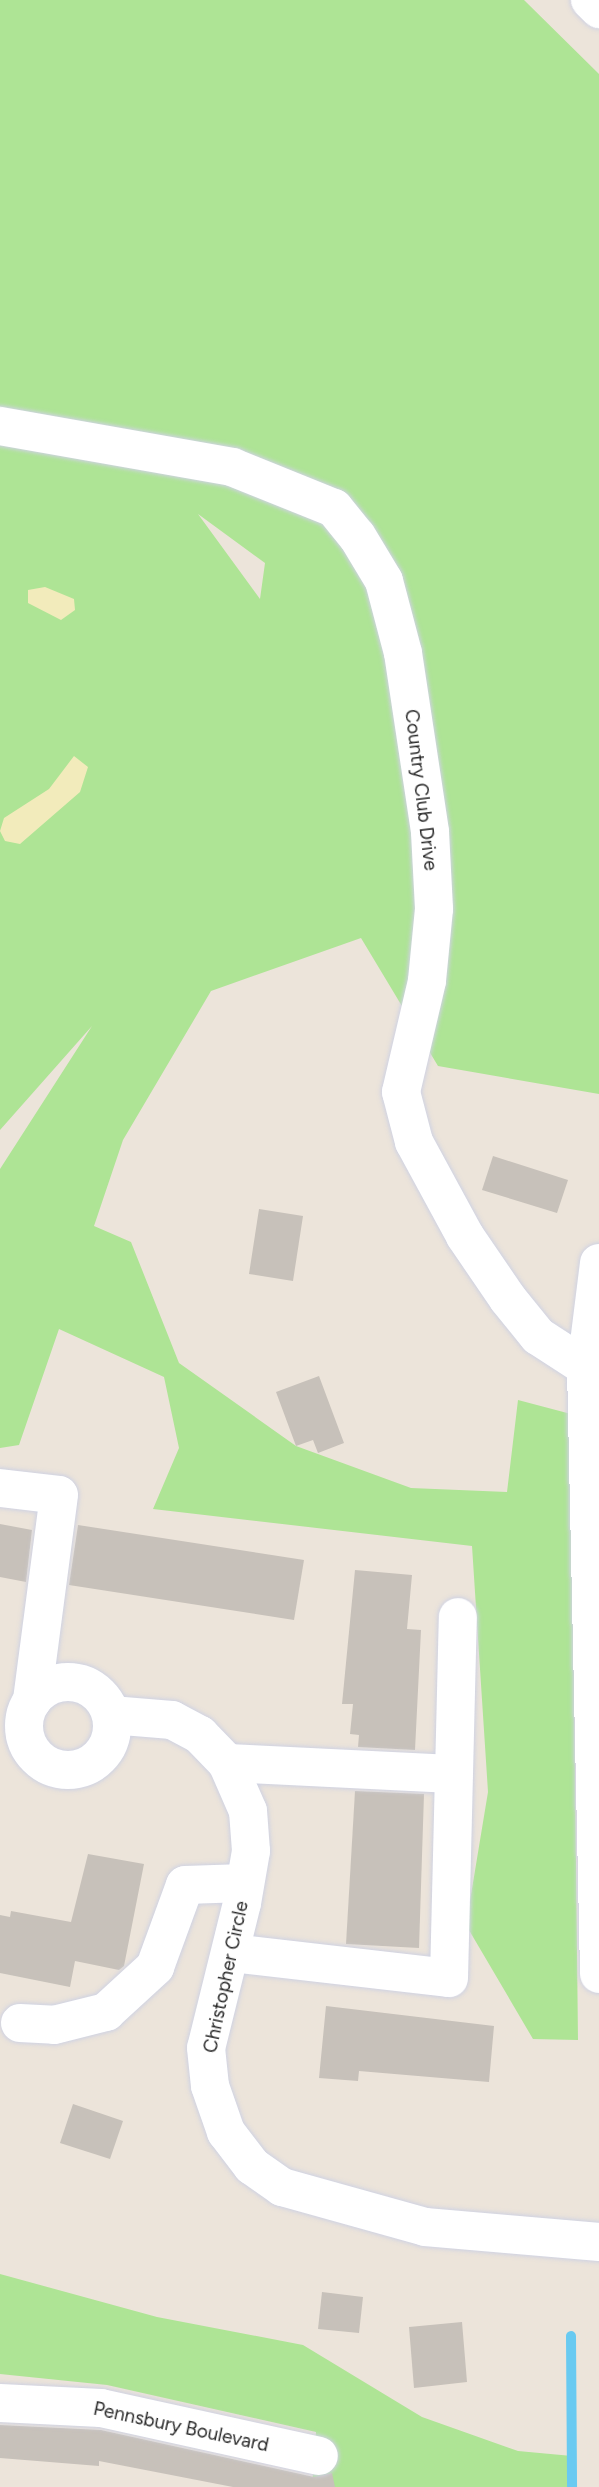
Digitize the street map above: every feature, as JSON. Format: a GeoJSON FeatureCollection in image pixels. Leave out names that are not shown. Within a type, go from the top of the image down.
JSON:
{"type":"FeatureCollection","features":[{"type":"Feature","properties":{"kind":"street"},"geometry":{"type":"LineString","coordinates":[[590,0],[599,9]]}},
{"type":"Feature","properties":{"kind":"street","name":"Country Club Drive"},"geometry":{"type":"LineString","coordinates":[[0,426],[232,467],[288,485],[334,508],[357,536],[384,581],[403,653],[430,832],[434,909],[427,981],[401,1092],[414,1142],[465,1236],[508,1299],[538,1336],[586,1367]]}},
{"type":"Feature","properties":{"kind":"street"},"geometry":{"type":"LineString","coordinates":[[599,1264],[586,1367],[595,1682],[599,1974]]}},
{"type":"Feature","properties":{"kind":"street"},"geometry":{"type":"LineString","coordinates":[[0,1488],[59,1496],[19,1713],[28,1744],[37,1757],[64,1770],[85,1767],[100,1757],[110,1741],[111,1715],[102,1696],[84,1685],[61,1682],[19,1713]]}},
{"type":"Feature","properties":{"kind":"street"},"geometry":{"type":"LineString","coordinates":[[232,1953],[449,1978],[458,1617]]}},
{"type":"Feature","properties":{"kind":"street","name":"Christopher Circle"},"geometry":{"type":"LineString","coordinates":[[111,1715],[172,1720],[200,1735],[227,1763],[248,1811],[246,1883],[232,1953],[206,2048],[210,2087],[226,2132],[252,2166],[282,2187],[425,2227],[599,2242]]}},
{"type":"Feature","properties":{"kind":"street"},"geometry":{"type":"LineString","coordinates":[[227,1763],[454,1774]]}},
{"type":"Feature","properties":{"kind":"street"},"geometry":{"type":"LineString","coordinates":[[20,2023],[54,2025],[106,2012],[155,1967],[185,1885],[246,1883]]}},
{"type":"Feature","properties":{"kind":"street","name":"Pennsbury Boulevard"},"geometry":{"type":"LineString","coordinates":[[0,2403],[101,2408],[318,2456]]}},
{"type":"Feature","properties":{"kind":"green space"},"geometry":{"type":"Polygon","coordinates":[[[0,0],[524,0],[599,74],[599,1094],[438,1066],[361,938],[211,991],[123,1140],[94,1226],[131,1242],[179,1363],[296,1446],[411,1488],[507,1492],[518,1400],[571,1414],[578,2040],[533,2039],[466,1925],[488,1792],[472,1546],[153,1509],[179,1448],[164,1377],[59,1329],[19,1445],[0,1448],[0,1169],[92,1026],[0,1130],[0,0]],[[198,514],[260,599],[265,563],[198,514]]]}},
{"type":"Feature","properties":{"kind":"green space"},"geometry":{"type":"Polygon","coordinates":[[[0,2274],[157,2317],[303,2345],[422,2417],[518,2451],[572,2456],[572,2487],[312,2487],[316,2432],[107,2385],[0,2374],[0,2274]]]}},
{"type":"Feature","properties":{"kind":"sand"},"geometry":{"type":"Polygon","coordinates":[[[45,587],[74,599],[75,610],[61,620],[28,603],[28,590],[45,587]]]}},
{"type":"Feature","properties":{"kind":"sand"},"geometry":{"type":"Polygon","coordinates":[[[74,756],[88,767],[80,792],[20,844],[5,841],[0,831],[4,818],[49,789],[74,756]]]}},
{"type":"Feature","properties":{"kind":"building"},"geometry":{"type":"Polygon","coordinates":[[[493,1156],[568,1180],[557,1213],[482,1190],[493,1156]]]}},
{"type":"Feature","properties":{"kind":"building"},"geometry":{"type":"Polygon","coordinates":[[[259,1209],[303,1216],[293,1281],[249,1274],[259,1209]]]}},
{"type":"Feature","properties":{"kind":"building"},"geometry":{"type":"Polygon","coordinates":[[[319,1376],[344,1443],[318,1453],[313,1440],[296,1446],[276,1392],[319,1376]]]}},
{"type":"Feature","properties":{"kind":"building"},"geometry":{"type":"Polygon","coordinates":[[[0,1524],[32,1530],[26,1582],[0,1577],[0,1524]]]}},
{"type":"Feature","properties":{"kind":"building"},"geometry":{"type":"Polygon","coordinates":[[[78,1525],[304,1560],[294,1620],[69,1585],[78,1525]]]}},
{"type":"Feature","properties":{"kind":"building"},"geometry":{"type":"Polygon","coordinates":[[[355,1570],[412,1575],[407,1629],[421,1630],[415,1750],[358,1747],[359,1735],[350,1734],[353,1704],[342,1704],[355,1570]]]}},
{"type":"Feature","properties":{"kind":"building"},"geometry":{"type":"Polygon","coordinates":[[[355,1791],[424,1794],[419,1948],[346,1944],[355,1791]]]}},
{"type":"Feature","properties":{"kind":"building"},"geometry":{"type":"Polygon","coordinates":[[[88,1854],[144,1864],[124,1966],[119,1970],[75,1961],[70,1987],[0,1973],[0,1915],[10,1917],[11,1911],[71,1922],[88,1854]]]}},
{"type":"Feature","properties":{"kind":"building"},"geometry":{"type":"Polygon","coordinates":[[[326,2006],[494,2026],[489,2082],[359,2071],[358,2081],[319,2078],[326,2006]]]}},
{"type":"Feature","properties":{"kind":"building"},"geometry":{"type":"Polygon","coordinates":[[[73,2104],[123,2121],[110,2159],[60,2143],[73,2104]]]}},
{"type":"Feature","properties":{"kind":"building"},"geometry":{"type":"Polygon","coordinates":[[[322,2292],[363,2297],[359,2333],[318,2329],[322,2292]]]}},
{"type":"Feature","properties":{"kind":"building"},"geometry":{"type":"Polygon","coordinates":[[[462,2322],[467,2382],[414,2388],[409,2327],[462,2322]]]}},
{"type":"Feature","properties":{"kind":"building"},"geometry":{"type":"Polygon","coordinates":[[[0,2425],[101,2430],[314,2477],[332,2473],[335,2487],[233,2487],[99,2461],[99,2466],[0,2458],[0,2425]]]}},
{"type":"Feature","properties":{"kind":"waterway"},"geometry":{"type":"LineString","coordinates":[[571,2336],[572,2487]]}}]}
